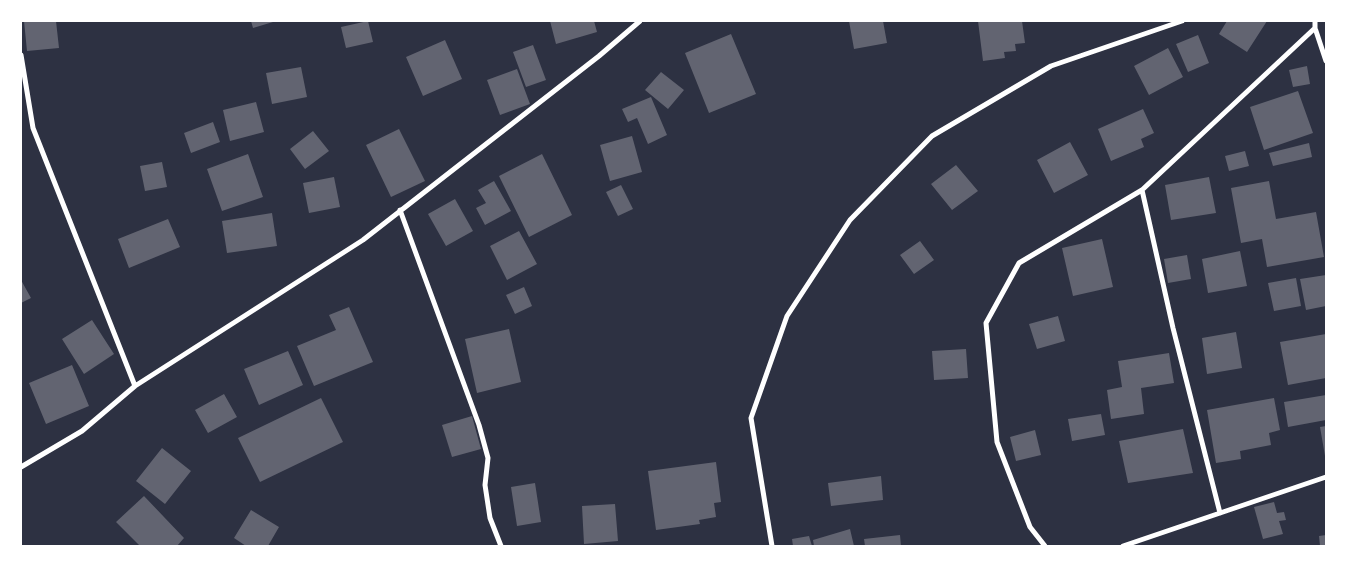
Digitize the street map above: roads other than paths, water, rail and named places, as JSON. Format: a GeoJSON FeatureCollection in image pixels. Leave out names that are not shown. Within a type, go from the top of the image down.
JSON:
{"type":"FeatureCollection","features":[{"type":"Feature","properties":{"kind":"street"},"geometry":{"type":"LineString","coordinates":[[21,467],[82,431],[135,386],[363,240],[599,56],[640,21]]}},
{"type":"Feature","properties":{"kind":"street"},"geometry":{"type":"LineString","coordinates":[[772,546],[751,418],[787,316],[850,220],[932,136],[1051,66],[1182,21]]}},
{"type":"Feature","properties":{"kind":"street"},"geometry":{"type":"LineString","coordinates":[[1315,21],[1315,28],[1326,61]]}},
{"type":"Feature","properties":{"kind":"street"},"geometry":{"type":"LineString","coordinates":[[1046,546],[1030,527],[997,442],[986,323],[1019,263],[1142,190],[1315,28]]}},
{"type":"Feature","properties":{"kind":"street"},"geometry":{"type":"LineString","coordinates":[[21,55],[33,128],[135,386]]}},
{"type":"Feature","properties":{"kind":"street"},"geometry":{"type":"LineString","coordinates":[[1142,190],[1173,328],[1220,512]]}},
{"type":"Feature","properties":{"kind":"street"},"geometry":{"type":"LineString","coordinates":[[400,210],[479,425],[488,458],[485,485],[490,518],[500,546]]}},
{"type":"Feature","properties":{"kind":"street"},"geometry":{"type":"LineString","coordinates":[[1124,546],[1326,477]]}}]}
